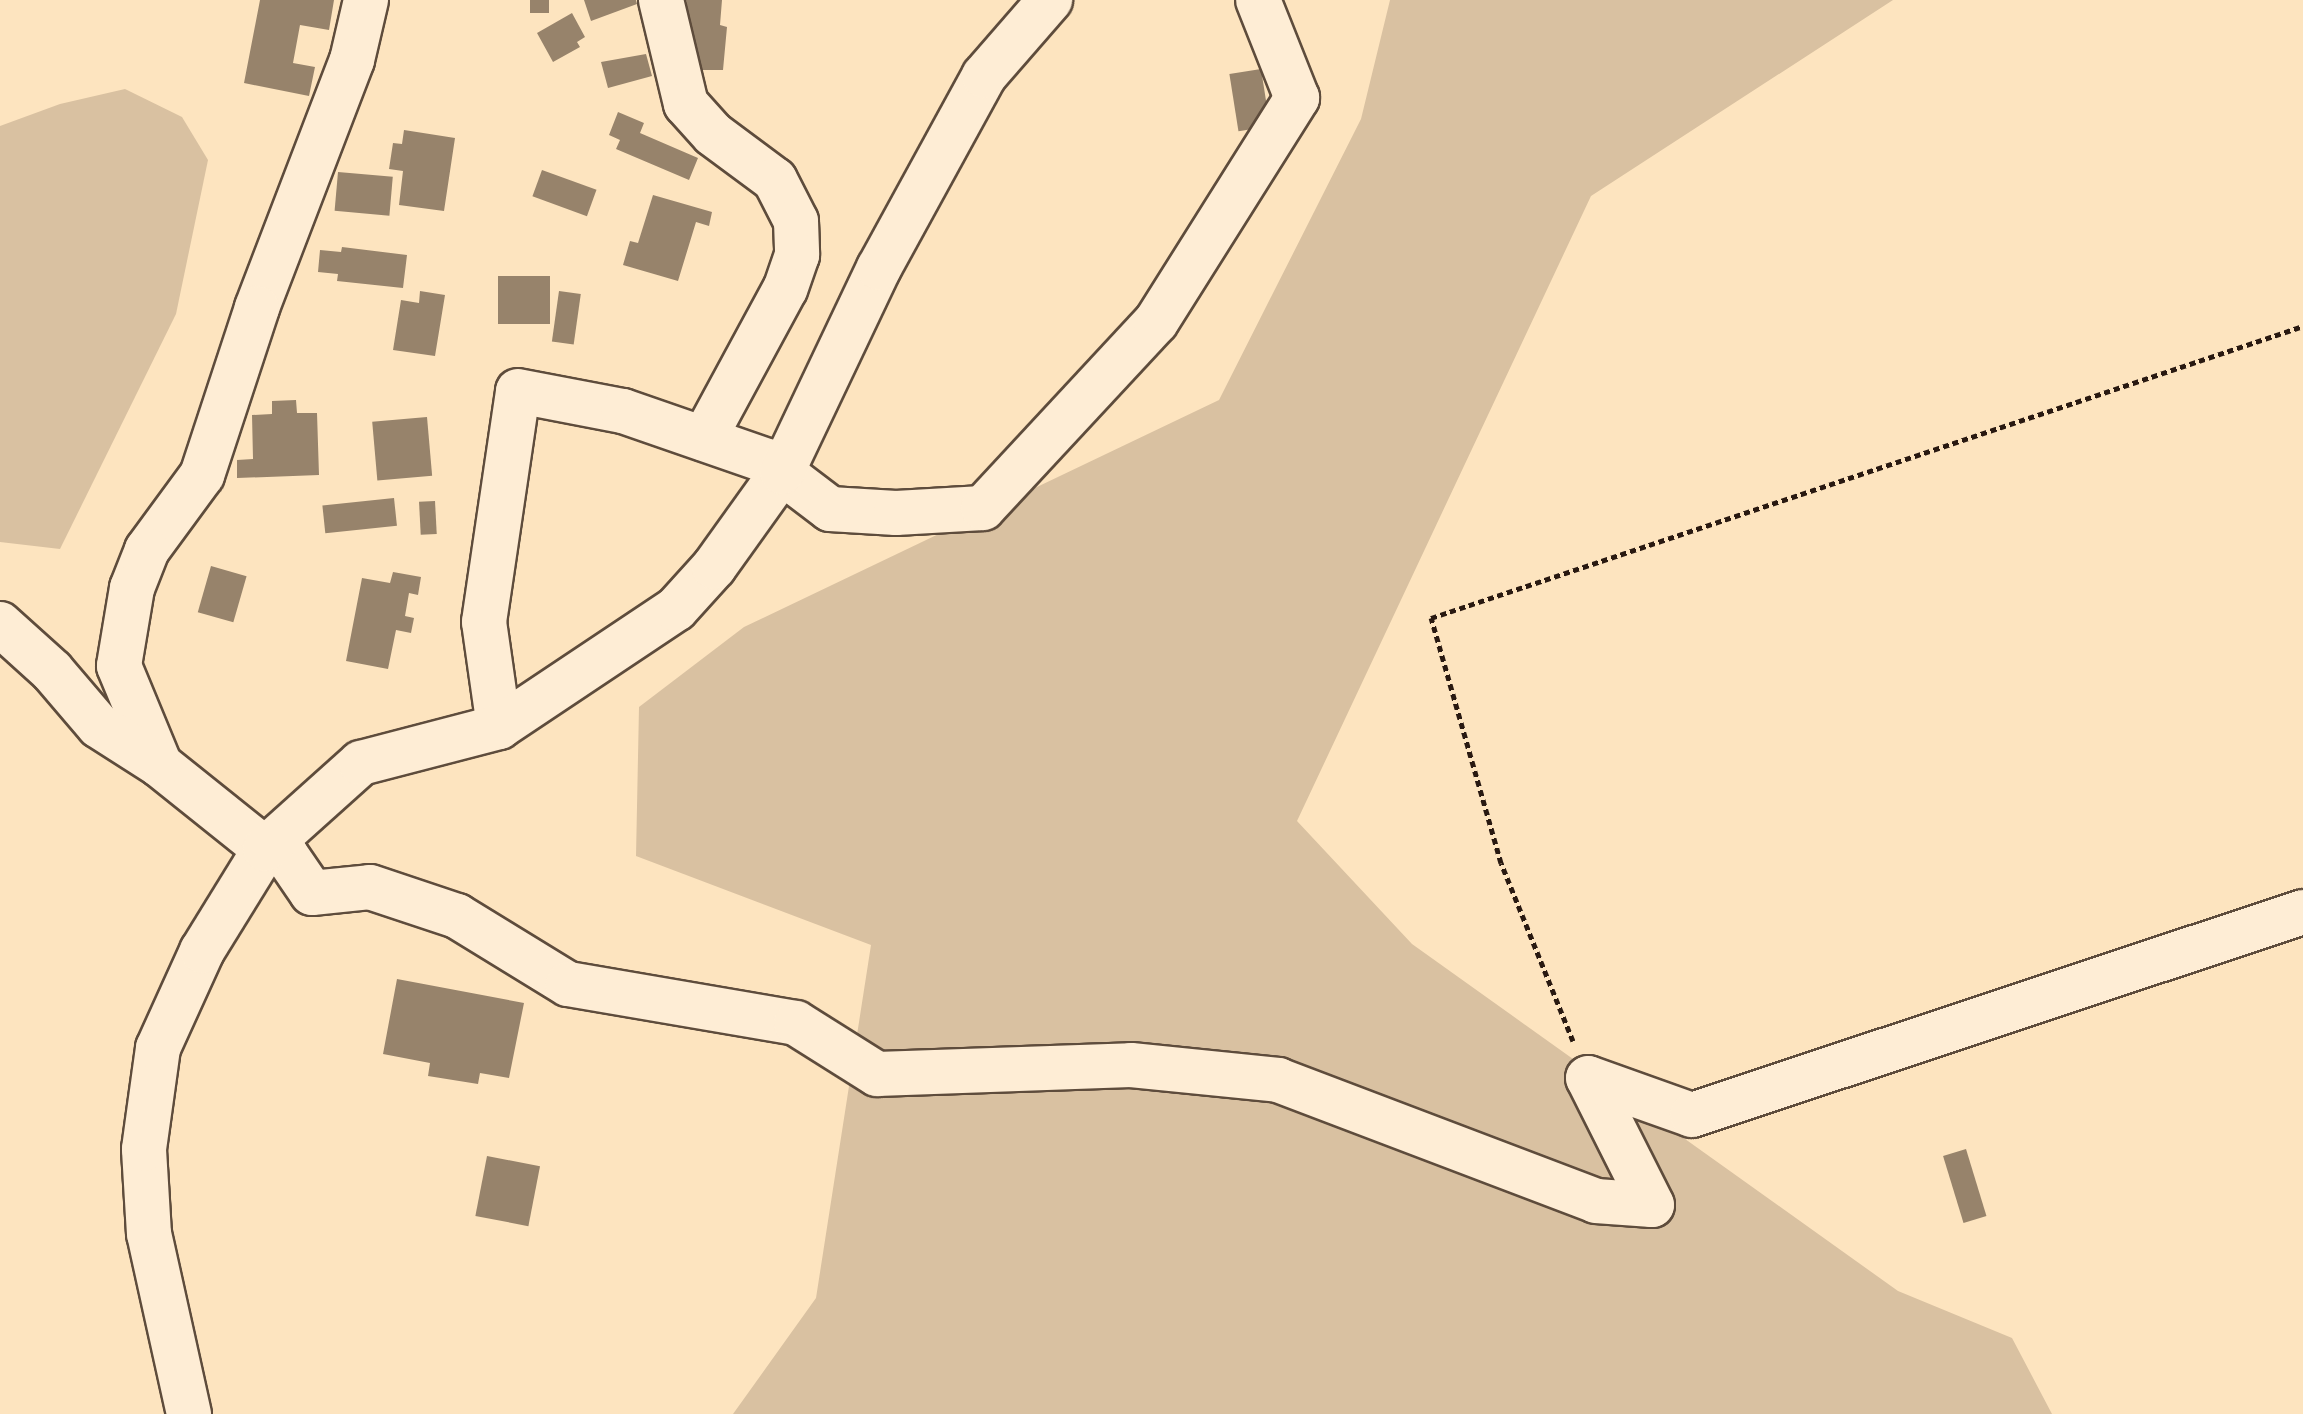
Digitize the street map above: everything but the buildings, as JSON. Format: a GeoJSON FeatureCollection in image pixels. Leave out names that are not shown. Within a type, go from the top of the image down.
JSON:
{"type":"FeatureCollection","features":[{"type":"Feature","properties":{"kind":"street"},"geometry":{"type":"LineString","coordinates":[[160,765],[119,666],[132,588],[147,550],[202,475],[257,308],[352,60],[366,0]]}},
{"type":"Feature","properties":{"kind":"street"},"geometry":{"type":"LineString","coordinates":[[661,0],[686,104],[713,134],[753,159],[775,180],[796,221],[797,255],[785,289],[704,439]]}},
{"type":"Feature","properties":{"kind":"street"},"geometry":{"type":"LineString","coordinates":[[189,1414],[149,1234],[144,1149],[158,1048],[202,951],[265,849],[361,763],[499,727],[676,609],[747,527],[782,472],[879,268],[958,120],[984,76],[1050,0]]}},
{"type":"Feature","properties":{"kind":"street"},"geometry":{"type":"LineString","coordinates":[[499,727],[484,622],[518,391],[623,411],[767,461],[830,509],[896,513],[983,508],[1156,322],[1297,98],[1272,25],[1258,0]]}},
{"type":"Feature","properties":{"kind":"street"},"geometry":{"type":"LineString","coordinates":[[0,624],[52,671],[99,726],[160,765],[265,849],[286,855],[312,893],[370,887],[457,916],[568,984],[796,1023],[877,1074],[1131,1065],[1278,1080],[1596,1201],[1652,1205],[1588,1078]]}},
{"type":"Feature","properties":{"kind":"street"},"geometry":{"type":"LineString","coordinates":[[1588,1078],[1692,1115],[2303,912]]}},
{"type":"Feature","properties":{"kind":"path"},"geometry":{"type":"LineString","coordinates":[[1588,1078],[1501,863],[1431,618],[2303,326]]}},
{"type":"Feature","properties":{"kind":"shaded area"},"geometry":{"type":"Polygon","coordinates":[[[1390,0],[1893,0],[1591,196],[1297,821],[1412,944],[1898,1291],[2012,1338],[2052,1414],[733,1414],[816,1298],[871,945],[636,856],[639,707],[744,627],[1219,400],[1361,119],[1390,0]]]}},
{"type":"Feature","properties":{"kind":"shaded area"},"geometry":{"type":"Polygon","coordinates":[[[125,89],[182,117],[208,160],[176,314],[60,549],[0,542],[0,126],[60,104],[125,89]]]}}]}
